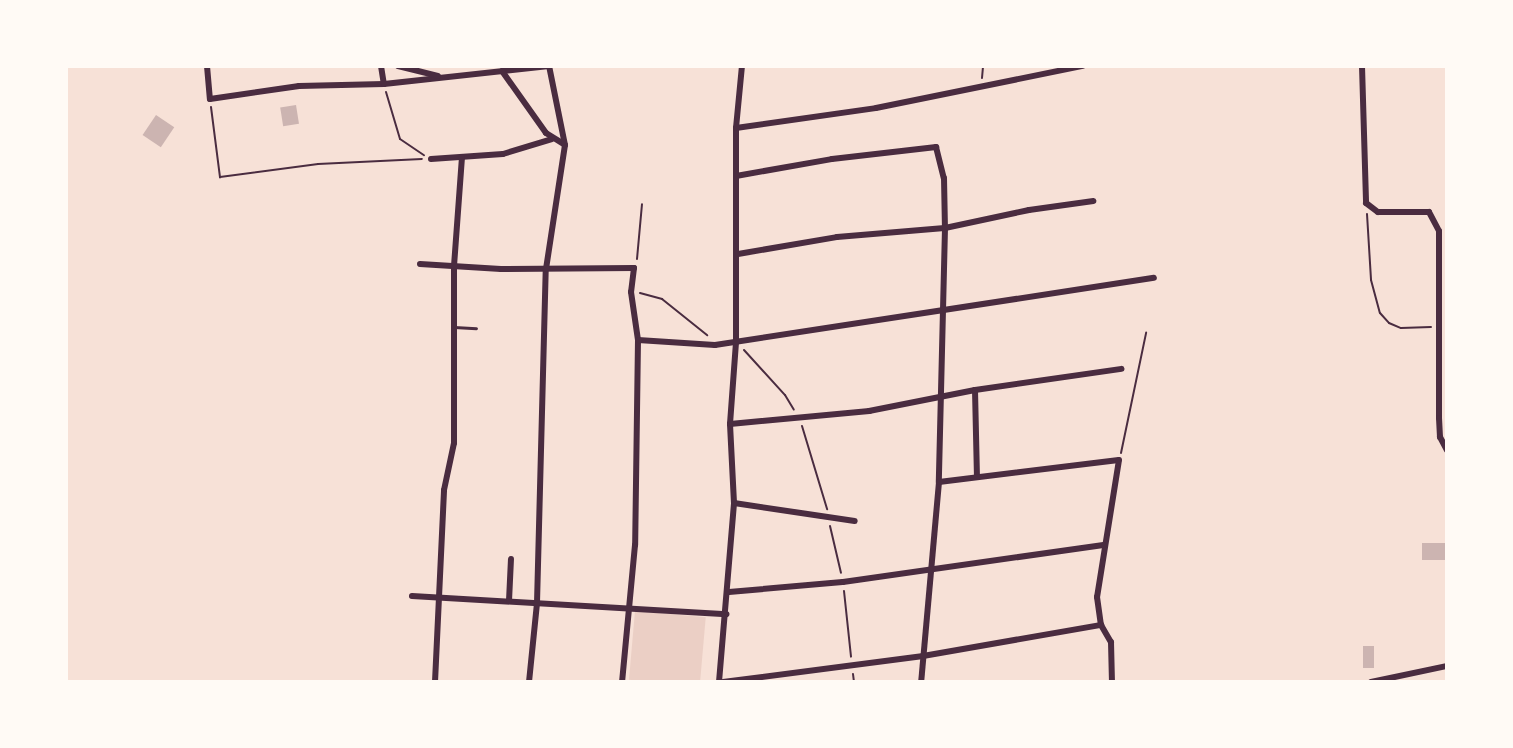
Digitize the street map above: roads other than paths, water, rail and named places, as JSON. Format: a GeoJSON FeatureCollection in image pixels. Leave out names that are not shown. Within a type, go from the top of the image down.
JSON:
{"type":"FeatureCollection","features":[{"type":"Feature","properties":{"kind":"street"},"geometry":{"type":"LineString","coordinates":[[207,66],[210,99],[299,86],[384,84],[549,66],[565,145],[546,269],[537,603],[529,682]]}},
{"type":"Feature","properties":{"kind":"street"},"geometry":{"type":"LineString","coordinates":[[381,66],[384,84]]}},
{"type":"Feature","properties":{"kind":"street"},"geometry":{"type":"LineString","coordinates":[[398,66],[444,77]]}},
{"type":"Feature","properties":{"kind":"street"},"geometry":{"type":"LineString","coordinates":[[742,66],[736,128],[738,254],[736,342],[730,424],[734,503],[721,682],[923,656],[1101,625]]}},
{"type":"Feature","properties":{"kind":"street"},"geometry":{"type":"LineString","coordinates":[[736,128],[876,108],[1083,66]]}},
{"type":"Feature","properties":{"kind":"street"},"geometry":{"type":"LineString","coordinates":[[1362,66],[1366,203],[1378,212],[1423,210],[1434,217],[1438,231],[1443,326],[1439,418],[1440,437],[1447,450]]}},
{"type":"Feature","properties":{"kind":"street"},"geometry":{"type":"LineString","coordinates":[[502,71],[552,139],[565,145]]}},
{"type":"Feature","properties":{"kind":"street"},"geometry":{"type":"LineString","coordinates":[[430,159],[503,154],[552,139]]}},
{"type":"Feature","properties":{"kind":"street"},"geometry":{"type":"LineString","coordinates":[[736,176],[832,159],[936,147],[944,178],[945,228],[939,482],[921,682]]}},
{"type":"Feature","properties":{"kind":"street"},"geometry":{"type":"LineString","coordinates":[[435,682],[442,597],[444,490],[454,443],[453,266],[462,157]]}},
{"type":"Feature","properties":{"kind":"street"},"geometry":{"type":"LineString","coordinates":[[738,254],[837,237],[945,228],[1094,201]]}},
{"type":"Feature","properties":{"kind":"street"},"geometry":{"type":"LineString","coordinates":[[420,264],[546,269],[634,268],[631,292],[638,340],[632,608],[622,682]]}},
{"type":"Feature","properties":{"kind":"street"},"geometry":{"type":"LineString","coordinates":[[638,340],[715,345],[1154,278]]}},
{"type":"Feature","properties":{"kind":"street"},"geometry":{"type":"LineString","coordinates":[[730,424],[799,420],[941,398],[975,390],[1121,369]]}},
{"type":"Feature","properties":{"kind":"street"},"geometry":{"type":"LineString","coordinates":[[975,390],[977,477]]}},
{"type":"Feature","properties":{"kind":"street"},"geometry":{"type":"LineString","coordinates":[[939,482],[1119,460],[1103,545],[1097,597],[1101,625],[1111,642],[1112,682]]}},
{"type":"Feature","properties":{"kind":"street"},"geometry":{"type":"LineString","coordinates":[[734,503],[829,519],[855,521]]}},
{"type":"Feature","properties":{"kind":"street"},"geometry":{"type":"LineString","coordinates":[[729,592],[843,582],[1103,545]]}},
{"type":"Feature","properties":{"kind":"street"},"geometry":{"type":"LineString","coordinates":[[509,601],[511,559]]}},
{"type":"Feature","properties":{"kind":"street"},"geometry":{"type":"LineString","coordinates":[[412,596],[726,614]]}},
{"type":"Feature","properties":{"kind":"street"},"geometry":{"type":"LineString","coordinates":[[1371,682],[1447,666]]}},
{"type":"Feature","properties":{"kind":"lane"},"geometry":{"type":"LineString","coordinates":[[452,327],[476,328]]}}]}
